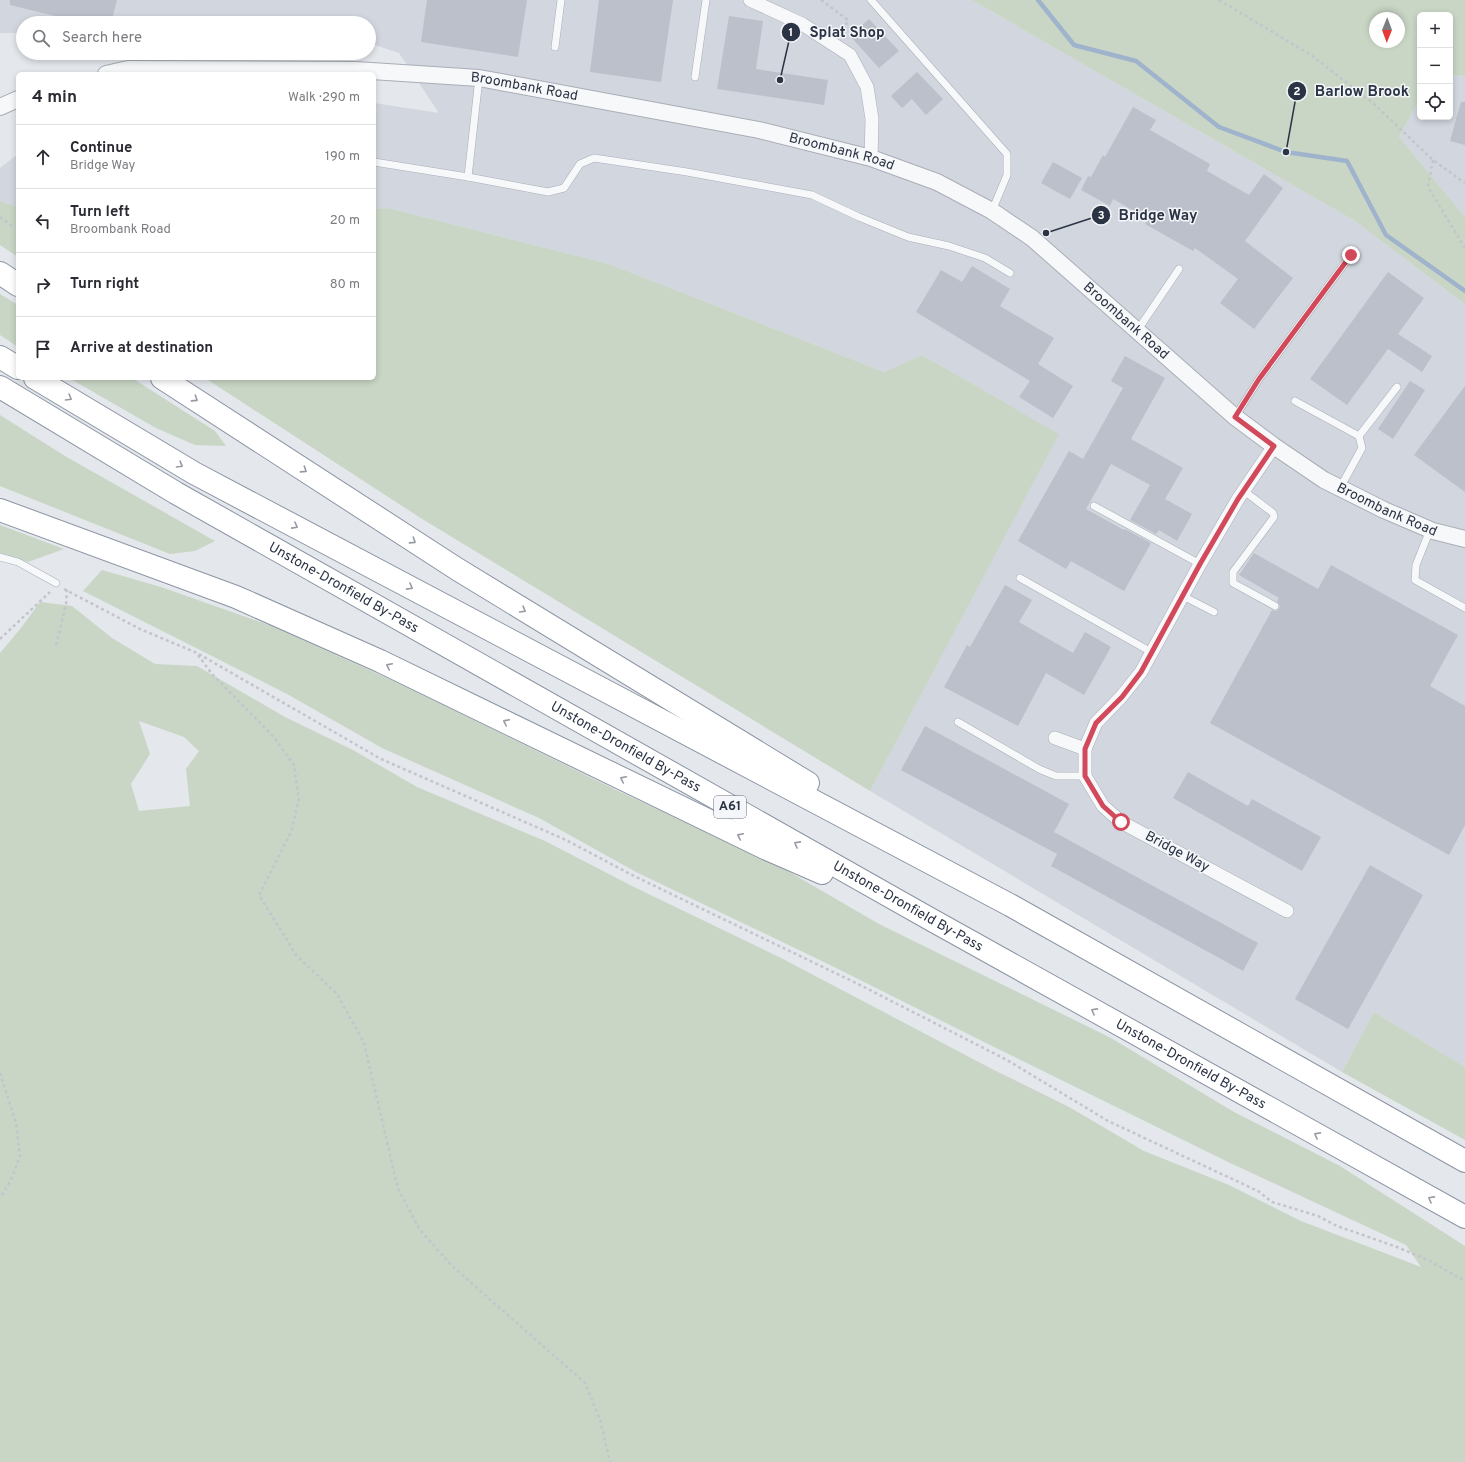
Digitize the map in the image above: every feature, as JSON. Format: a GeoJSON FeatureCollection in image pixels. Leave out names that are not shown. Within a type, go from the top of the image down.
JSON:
{"type":"FeatureCollection","features":[{"type":"Feature","properties":{"kind":"highway"},"geometry":{"type":"LineString","coordinates":[[0,273],[16,283]]}},
{"type":"Feature","properties":{"kind":"highway"},"geometry":{"type":"LineString","coordinates":[[0,357],[16,367]]}},
{"type":"Feature","properties":{"kind":"highway"},"geometry":{"type":"LineString","coordinates":[[38,380],[194,473],[1010,905],[1465,1161]]}},
{"type":"Feature","properties":{"kind":"highway"},"geometry":{"type":"LineString","coordinates":[[165,380],[456,569],[1010,905]]}},
{"type":"Feature","properties":{"kind":"highway","name":"Unstone-Dronfield By-Pass"},"geometry":{"type":"LineString","coordinates":[[0,387],[190,501],[930,919],[1465,1218]]}},
{"type":"Feature","properties":{"kind":"highway","name":"A61"},"geometry":{"type":"LineString","coordinates":[[0,510],[243,600],[380,661],[768,849],[930,919]]}},
{"type":"Feature","properties":{"kind":"street"},"geometry":{"type":"LineString","coordinates":[[750,0],[802,24],[850,54],[867,87],[872,119],[871,158]]}},
{"type":"Feature","properties":{"kind":"street","name":"Broombank Road"},"geometry":{"type":"LineString","coordinates":[[115,72],[128,69],[356,70],[479,78],[760,130],[871,158],[937,182],[992,211],[1032,238],[1235,417],[1324,480],[1384,510],[1430,530],[1465,539]]}},
{"type":"Feature","properties":{"kind":"street"},"geometry":{"type":"LineString","coordinates":[[0,107],[16,100]]}},
{"type":"Feature","properties":{"kind":"street"},"geometry":{"type":"LineString","coordinates":[[1085,776],[1085,749],[1096,723],[1122,697],[1141,672],[1200,564],[1244,491],[1274,446]]}},
{"type":"Feature","properties":{"kind":"street"},"geometry":{"type":"LineString","coordinates":[[1055,738],[1085,749]]}},
{"type":"Feature","properties":{"kind":"street","name":"Bridge Way"},"geometry":{"type":"LineString","coordinates":[[1085,776],[1103,806],[1121,822],[1287,911]]}},
{"type":"Feature","properties":{"kind":"lane"},"geometry":{"type":"LineString","coordinates":[[555,47],[561,0]]}},
{"type":"Feature","properties":{"kind":"lane"},"geometry":{"type":"LineString","coordinates":[[695,78],[706,0]]}},
{"type":"Feature","properties":{"kind":"lane"},"geometry":{"type":"LineString","coordinates":[[871,0],[1007,154],[1007,175],[992,211]]}},
{"type":"Feature","properties":{"kind":"lane"},"geometry":{"type":"LineString","coordinates":[[468,177],[479,78]]}},
{"type":"Feature","properties":{"kind":"lane"},"geometry":{"type":"LineString","coordinates":[[376,162],[548,192],[564,188],[580,164],[594,158],[687,172],[812,195],[859,217],[908,237],[949,246],[985,258],[1010,273]]}},
{"type":"Feature","properties":{"kind":"lane"},"geometry":{"type":"LineString","coordinates":[[1235,417],[1259,379],[1351,255]]}},
{"type":"Feature","properties":{"kind":"lane"},"geometry":{"type":"LineString","coordinates":[[1137,331],[1179,269]]}},
{"type":"Feature","properties":{"kind":"lane"},"geometry":{"type":"LineString","coordinates":[[1358,436],[1397,387]]}},
{"type":"Feature","properties":{"kind":"lane"},"geometry":{"type":"LineString","coordinates":[[1295,401],[1358,436],[1362,448],[1340,488]]}},
{"type":"Feature","properties":{"kind":"lane"},"geometry":{"type":"LineString","coordinates":[[1244,491],[1274,513],[1274,516],[1233,572],[1233,583],[1275,606]]}},
{"type":"Feature","properties":{"kind":"lane"},"geometry":{"type":"LineString","coordinates":[[1094,506],[1200,564]]}},
{"type":"Feature","properties":{"kind":"lane"},"geometry":{"type":"LineString","coordinates":[[1430,530],[1416,565],[1414,580],[1465,608]]}},
{"type":"Feature","properties":{"kind":"lane"},"geometry":{"type":"LineString","coordinates":[[0,557],[18,562],[56,583]]}},
{"type":"Feature","properties":{"kind":"lane"},"geometry":{"type":"LineString","coordinates":[[1020,578],[1152,653]]}},
{"type":"Feature","properties":{"kind":"lane"},"geometry":{"type":"LineString","coordinates":[[1183,596],[1214,612]]}},
{"type":"Feature","properties":{"kind":"lane"},"geometry":{"type":"LineString","coordinates":[[958,722],[1056,776],[1085,776]]}},
{"type":"Feature","properties":{"kind":"path"},"geometry":{"type":"LineString","coordinates":[[821,0],[848,20],[838,47]]}},
{"type":"Feature","properties":{"kind":"path"},"geometry":{"type":"LineString","coordinates":[[1219,0],[1311,55],[1373,103],[1433,160],[1465,183]]}},
{"type":"Feature","properties":{"kind":"path"},"geometry":{"type":"LineString","coordinates":[[1433,160],[1428,187],[1465,248]]}},
{"type":"Feature","properties":{"kind":"path"},"geometry":{"type":"LineString","coordinates":[[0,217],[12,226]]}},
{"type":"Feature","properties":{"kind":"path"},"geometry":{"type":"LineString","coordinates":[[0,639],[51,592],[56,583],[140,629],[197,653],[381,759],[566,840],[634,876],[858,984],[1007,1060],[1108,1121],[1258,1191],[1272,1202],[1318,1216],[1336,1226],[1397,1247],[1430,1261],[1465,1281]]}},
{"type":"Feature","properties":{"kind":"path"},"geometry":{"type":"LineString","coordinates":[[56,645],[66,605],[67,590]]}},
{"type":"Feature","properties":{"kind":"path"},"geometry":{"type":"LineString","coordinates":[[197,653],[212,674],[273,736],[294,765],[299,799],[291,832],[259,895],[296,955],[337,994],[364,1043],[398,1189],[420,1230],[452,1266],[585,1383],[600,1420],[610,1462]]}},
{"type":"Feature","properties":{"kind":"path"},"geometry":{"type":"LineString","coordinates":[[0,1073],[16,1123],[20,1156],[11,1180],[0,1198]]}},
{"type":"Feature","properties":{"kind":"shaded area"},"geometry":{"type":"Polygon","coordinates":[[[0,0],[972,0],[1355,221],[1465,304],[1465,1067],[1374,1012],[1342,1072],[870,791],[1058,434],[922,355],[884,372],[609,264],[388,208],[376,209],[376,103],[439,113],[399,53],[376,45],[376,16],[16,16],[16,33],[0,33],[0,0]]]}},
{"type":"Feature","properties":{"kind":"shaded area"},"geometry":{"type":"Polygon","coordinates":[[[1453,75],[1465,76],[1465,217],[1399,137],[1417,104],[1417,120],[1453,120],[1453,75]]]}},
{"type":"Feature","properties":{"kind":"shaded area"},"geometry":{"type":"Polygon","coordinates":[[[16,156],[16,206],[0,201],[0,168],[16,156]]]}},
{"type":"Feature","properties":{"kind":"green space"},"geometry":{"type":"Polygon","coordinates":[[[972,0],[1465,0],[1465,76],[1453,75],[1453,12],[1417,12],[1417,104],[1399,137],[1465,217],[1465,304],[1355,221],[972,0]]]}},
{"type":"Feature","properties":{"kind":"green space"},"geometry":{"type":"Polygon","coordinates":[[[0,201],[16,206],[16,256],[0,245],[0,201]]]}},
{"type":"Feature","properties":{"kind":"green space"},"geometry":{"type":"Polygon","coordinates":[[[388,208],[609,264],[884,372],[922,355],[1059,434],[870,791],[419,517],[208,380],[376,380],[376,209],[388,208]]]}},
{"type":"Feature","properties":{"kind":"green space"},"geometry":{"type":"Polygon","coordinates":[[[0,294],[16,304],[16,346],[0,335],[0,294]]]}},
{"type":"Feature","properties":{"kind":"green space"},"geometry":{"type":"Polygon","coordinates":[[[72,380],[135,380],[215,431],[226,446],[195,445],[156,428],[72,380]]]}},
{"type":"Feature","properties":{"kind":"green space"},"geometry":{"type":"Polygon","coordinates":[[[0,415],[65,456],[215,541],[195,551],[170,554],[0,486],[0,415]]]}},
{"type":"Feature","properties":{"kind":"green space"},"geometry":{"type":"Polygon","coordinates":[[[0,525],[64,549],[28,562],[0,553],[0,525]]]}},
{"type":"Feature","properties":{"kind":"green space"},"geometry":{"type":"Polygon","coordinates":[[[102,570],[161,587],[272,626],[407,687],[616,790],[774,863],[879,924],[1111,1038],[1234,1112],[1340,1166],[1465,1246],[1465,1462],[0,1462],[0,653],[40,602],[72,606],[112,638],[155,664],[197,666],[285,717],[353,750],[417,787],[545,841],[634,887],[783,959],[992,1069],[1069,1107],[1144,1151],[1229,1185],[1301,1221],[1421,1267],[1406,1245],[1228,1162],[826,963],[636,872],[539,818],[382,748],[287,694],[83,591],[102,570]],[[139,721],[150,754],[131,784],[139,811],[190,806],[186,769],[199,751],[184,737],[139,721]]]}},
{"type":"Feature","properties":{"kind":"green space"},"geometry":{"type":"Polygon","coordinates":[[[1374,1012],[1465,1067],[1465,1140],[1342,1072],[1374,1012]]]}},
{"type":"Feature","properties":{"kind":"building"},"geometry":{"type":"Polygon","coordinates":[[[10,0],[117,0],[113,16],[55,16],[10,5],[10,0]]]}},
{"type":"Feature","properties":{"kind":"building"},"geometry":{"type":"Polygon","coordinates":[[[427,0],[527,0],[518,57],[421,42],[427,0]]]}},
{"type":"Feature","properties":{"kind":"building"},"geometry":{"type":"Polygon","coordinates":[[[599,0],[673,0],[661,82],[590,72],[599,0]]]}},
{"type":"Feature","properties":{"kind":"building"},"geometry":{"type":"Polygon","coordinates":[[[729,16],[763,21],[756,69],[828,80],[824,105],[717,89],[729,16]]]}},
{"type":"Feature","properties":{"kind":"building"},"geometry":{"type":"Polygon","coordinates":[[[869,19],[899,51],[879,68],[850,36],[869,19]]]}},
{"type":"Feature","properties":{"kind":"building"},"geometry":{"type":"Polygon","coordinates":[[[917,72],[943,99],[926,115],[912,99],[902,108],[891,96],[917,72]]]}},
{"type":"Feature","properties":{"kind":"building"},"geometry":{"type":"Polygon","coordinates":[[[1461,102],[1465,102],[1465,145],[1450,141],[1461,102]]]}},
{"type":"Feature","properties":{"kind":"building"},"geometry":{"type":"Polygon","coordinates":[[[1133,107],[1156,120],[1150,130],[1210,164],[1207,171],[1249,195],[1264,174],[1283,188],[1245,241],[1293,278],[1254,329],[1220,303],[1238,279],[1195,248],[1193,251],[1145,224],[1148,219],[1113,199],[1110,206],[1081,190],[1088,176],[1091,177],[1103,155],[1105,157],[1133,107]]]}},
{"type":"Feature","properties":{"kind":"building"},"geometry":{"type":"Polygon","coordinates":[[[1053,162],[1082,178],[1070,199],[1041,183],[1053,162]]]}},
{"type":"Feature","properties":{"kind":"building"},"geometry":{"type":"Polygon","coordinates":[[[972,266],[1010,289],[1000,306],[1054,338],[1038,364],[1073,386],[1053,418],[1019,397],[1030,381],[916,312],[941,270],[962,282],[972,266]]]}},
{"type":"Feature","properties":{"kind":"building"},"geometry":{"type":"Polygon","coordinates":[[[1388,272],[1424,298],[1398,334],[1432,356],[1422,372],[1388,349],[1347,405],[1310,379],[1388,272]]]}},
{"type":"Feature","properties":{"kind":"building"},"geometry":{"type":"Polygon","coordinates":[[[1125,356],[1165,378],[1131,439],[1183,468],[1165,499],[1192,514],[1177,541],[1159,530],[1156,534],[1130,520],[1150,485],[1111,464],[1086,509],[1151,543],[1124,591],[1071,561],[1066,569],[1018,541],[1069,451],[1083,459],[1123,388],[1111,381],[1125,356]]]}},
{"type":"Feature","properties":{"kind":"building"},"geometry":{"type":"Polygon","coordinates":[[[1410,381],[1425,390],[1393,439],[1378,429],[1410,381]]]}},
{"type":"Feature","properties":{"kind":"building"},"geometry":{"type":"Polygon","coordinates":[[[1465,386],[1465,492],[1414,455],[1465,386]]]}},
{"type":"Feature","properties":{"kind":"building"},"geometry":{"type":"Polygon","coordinates":[[[1254,553],[1318,589],[1331,565],[1458,635],[1430,686],[1465,706],[1465,825],[1449,855],[1210,723],[1272,610],[1276,611],[1280,608],[1277,601],[1279,598],[1239,575],[1254,553]]]}},
{"type":"Feature","properties":{"kind":"building"},"geometry":{"type":"Polygon","coordinates":[[[1005,585],[1032,600],[1019,622],[1073,653],[1085,632],[1111,647],[1084,695],[1046,673],[1018,726],[944,687],[967,645],[970,647],[1005,585]]]}},
{"type":"Feature","properties":{"kind":"building"},"geometry":{"type":"Polygon","coordinates":[[[925,726],[1069,804],[1054,832],[1258,943],[1243,971],[1051,866],[1057,854],[901,770],[925,726]]]}},
{"type":"Feature","properties":{"kind":"building"},"geometry":{"type":"Polygon","coordinates":[[[1188,772],[1248,806],[1252,799],[1321,837],[1302,871],[1173,798],[1188,772]]]}},
{"type":"Feature","properties":{"kind":"building"},"geometry":{"type":"Polygon","coordinates":[[[1370,865],[1423,895],[1348,1029],[1295,999],[1370,865]]]}},
{"type":"Feature","properties":{"kind":"waterway"},"geometry":{"type":"LineString","coordinates":[[1038,0],[1074,45],[1136,61],[1219,127],[1286,152],[1347,161],[1386,235],[1465,291]]}},
{"type":"Feature","properties":{"kind":"place","name":"Splat Shop"},"geometry":{"type":"Point","coordinates":[780,80]}},
{"type":"Feature","properties":{"kind":"place","name":"Barlow Brook"},"geometry":{"type":"Point","coordinates":[1286,152]}},
{"type":"Feature","properties":{"kind":"place","name":"Bridge Way"},"geometry":{"type":"Point","coordinates":[1046,233]}},
{"type":"Feature","properties":{"kind":"route"},"geometry":{"type":"LineString","coordinates":[[1121,822],[1103,806],[1085,776],[1085,749],[1096,723],[1122,697],[1141,672],[1200,564],[1238,499],[1274,446],[1235,417],[1259,379],[1351,255]]}}]}
